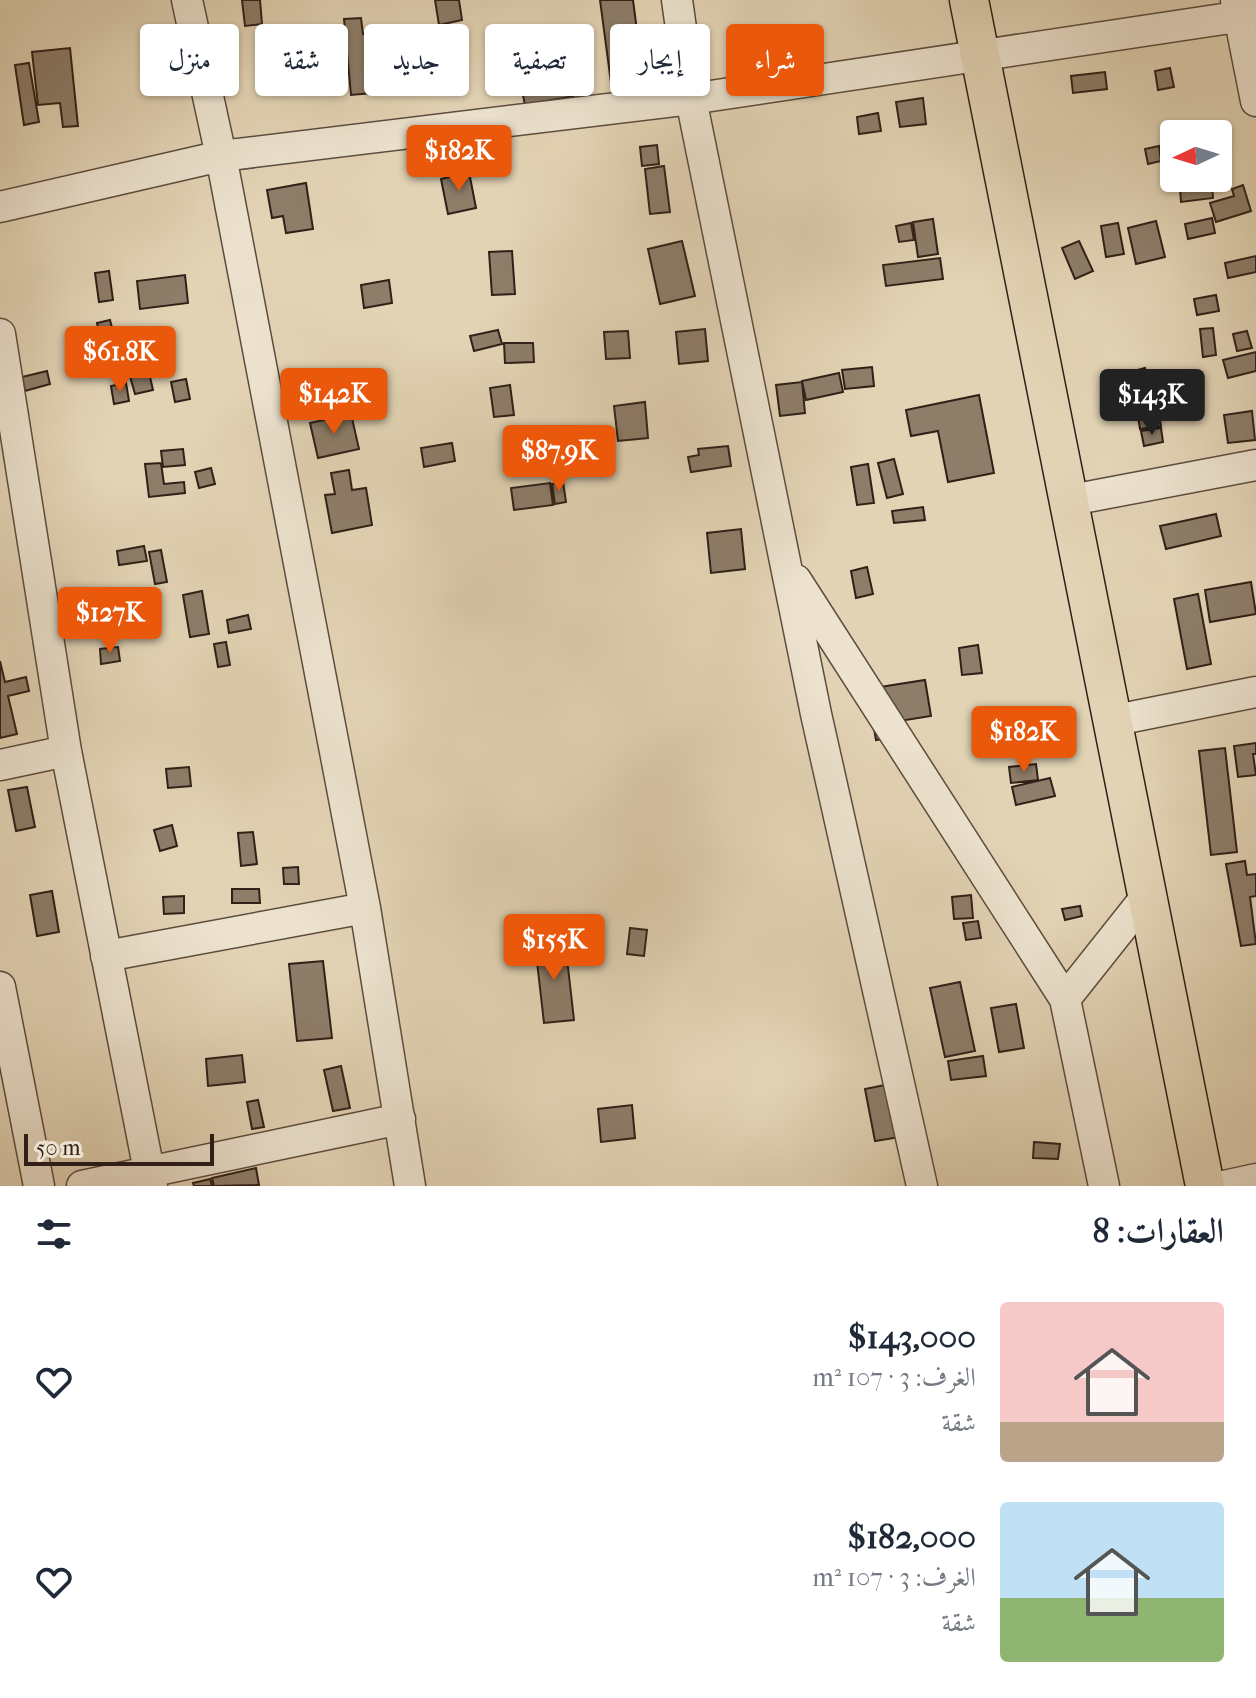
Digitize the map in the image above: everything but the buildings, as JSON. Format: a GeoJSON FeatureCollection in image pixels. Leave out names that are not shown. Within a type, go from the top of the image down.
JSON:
{"type":"FeatureCollection","features":[{"type":"Feature","properties":{"kind":"main road"},"geometry":{"type":"LineString","coordinates":[[969,0],[1066,501],[1205,1186]]}},
{"type":"Feature","properties":{"kind":"street"},"geometry":{"type":"LineString","coordinates":[[187,0],[221,156],[365,908],[410,1186]]}},
{"type":"Feature","properties":{"kind":"street"},"geometry":{"type":"LineString","coordinates":[[677,0],[691,99],[816,714],[922,1186]]}},
{"type":"Feature","properties":{"kind":"street"},"geometry":{"type":"LineString","coordinates":[[0,207],[221,156],[691,99],[1244,10],[1256,101]]}},
{"type":"Feature","properties":{"kind":"street"},"geometry":{"type":"LineString","coordinates":[[0,334],[66,751],[150,1179]]}},
{"type":"Feature","properties":{"kind":"street"},"geometry":{"type":"LineString","coordinates":[[1066,501],[1256,465]]}},
{"type":"Feature","properties":{"kind":"street"},"geometry":{"type":"LineString","coordinates":[[786,565],[1065,999],[1104,1186]]}},
{"type":"Feature","properties":{"kind":"street"},"geometry":{"type":"LineString","coordinates":[[1111,721],[1256,692]]}},
{"type":"Feature","properties":{"kind":"street"},"geometry":{"type":"LineString","coordinates":[[0,765],[66,751]]}},
{"type":"Feature","properties":{"kind":"street"},"geometry":{"type":"LineString","coordinates":[[1065,999],[1146,897]]}},
{"type":"Feature","properties":{"kind":"street"},"geometry":{"type":"LineString","coordinates":[[106,956],[365,908]]}},
{"type":"Feature","properties":{"kind":"street"},"geometry":{"type":"LineString","coordinates":[[0,987],[39,1186]]}},
{"type":"Feature","properties":{"kind":"street"},"geometry":{"type":"LineString","coordinates":[[82,1186],[150,1179],[400,1119]]}},
{"type":"Feature","properties":{"kind":"street"},"geometry":{"type":"LineString","coordinates":[[1224,1186],[1256,1179]]}}]}
